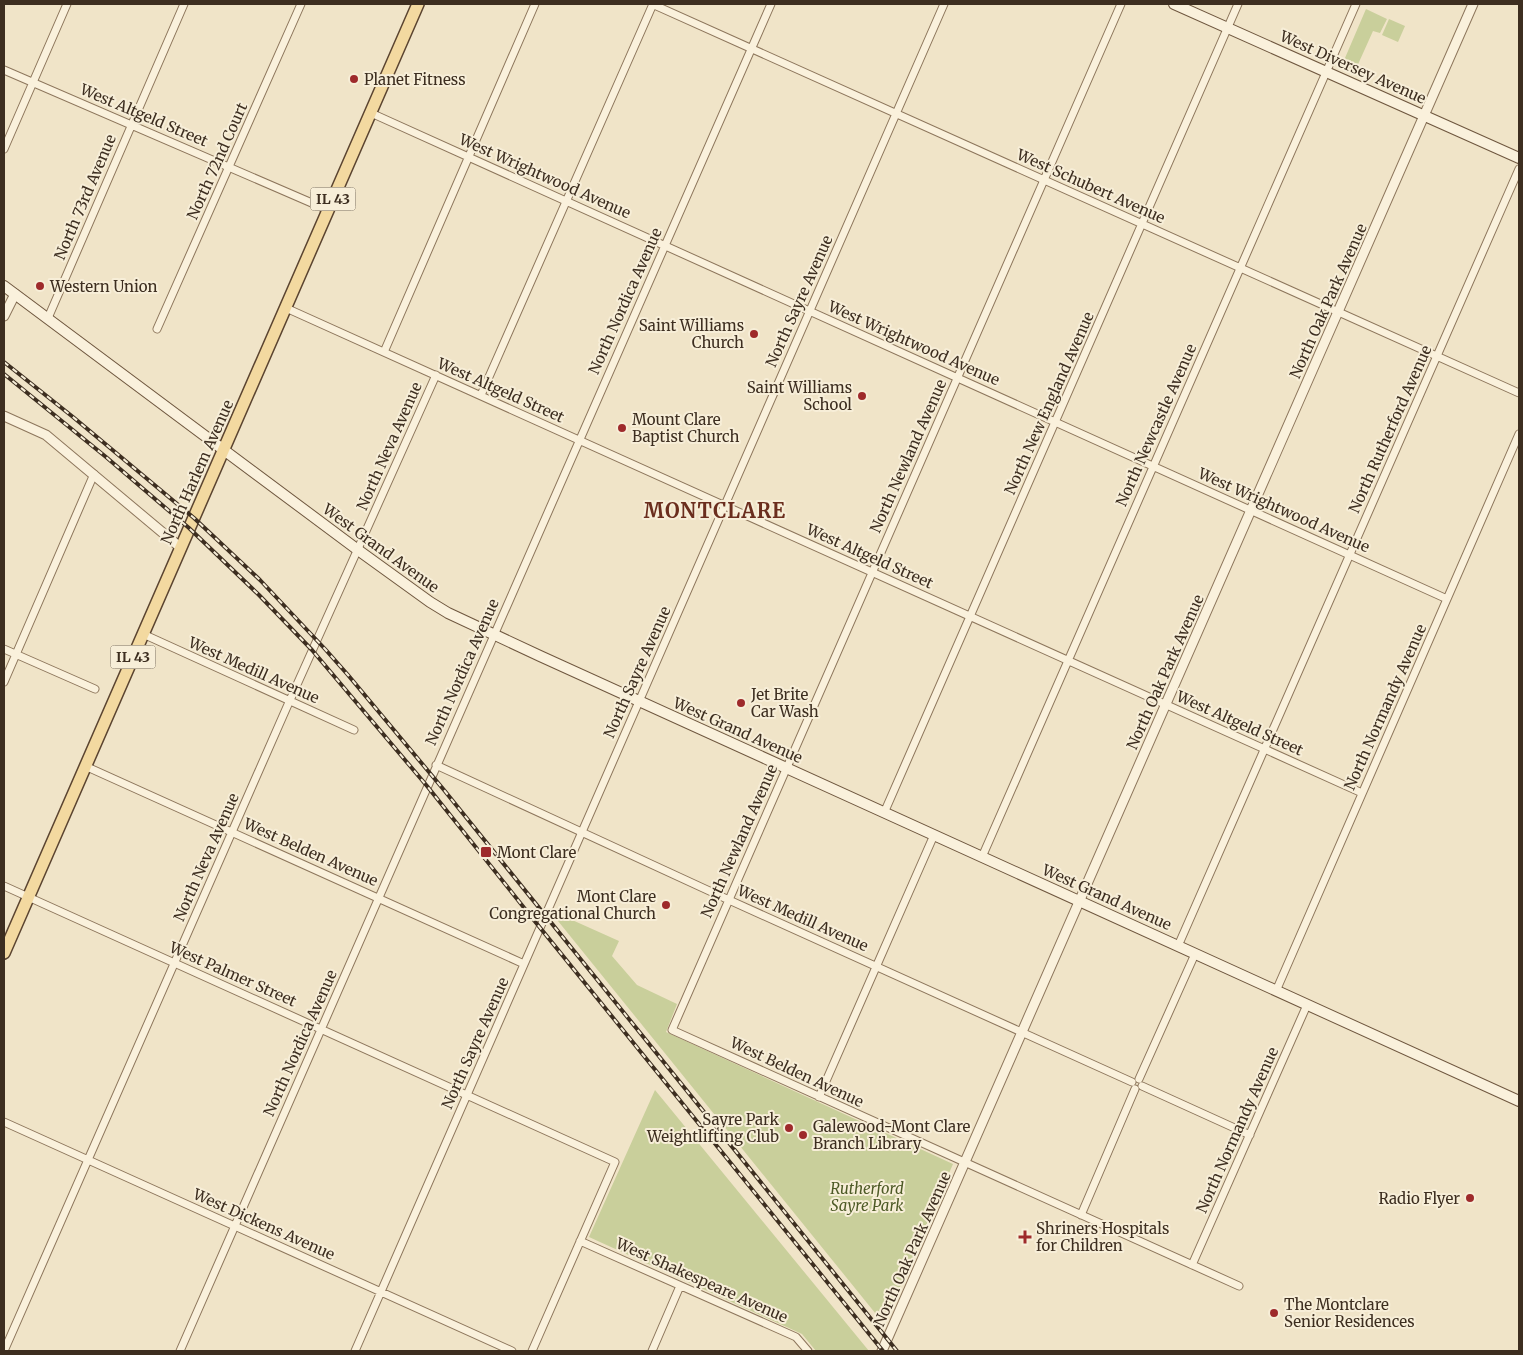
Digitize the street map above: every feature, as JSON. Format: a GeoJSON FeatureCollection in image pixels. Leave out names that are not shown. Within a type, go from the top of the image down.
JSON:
{"type":"FeatureCollection","features":[{"type":"Feature","properties":{"kind":"main road","name":"North Harlem Avenue"},"geometry":{"type":"LineString","coordinates":[[4,952],[418,4]]}},
{"type":"Feature","properties":{"kind":"main road","name":"West Diversey Avenue"},"geometry":{"type":"LineString","coordinates":[[1174,4],[1519,158]]}},
{"type":"Feature","properties":{"kind":"main road","name":"West Grand Avenue"},"geometry":{"type":"LineString","coordinates":[[4,286],[358,550],[441,609],[884,813],[1519,1101]]}},
{"type":"Feature","properties":{"kind":"street"},"geometry":{"type":"LineString","coordinates":[[4,149],[67,4]]}},
{"type":"Feature","properties":{"kind":"street","name":"North 73rd Avenue"},"geometry":{"type":"LineString","coordinates":[[48,318],[184,4]]}},
{"type":"Feature","properties":{"kind":"street","name":"North 72nd Court"},"geometry":{"type":"LineString","coordinates":[[157,329],[230,167],[300,4]]}},
{"type":"Feature","properties":{"kind":"street"},"geometry":{"type":"LineString","coordinates":[[384,352],[534,4]]}},
{"type":"Feature","properties":{"kind":"street"},"geometry":{"type":"LineString","coordinates":[[481,396],[653,4]]}},
{"type":"Feature","properties":{"kind":"street","name":"West Schubert Avenue"},"geometry":{"type":"LineString","coordinates":[[653,4],[1519,393]]}},
{"type":"Feature","properties":{"kind":"street","name":"North Nordica Avenue"},"geometry":{"type":"LineString","coordinates":[[180,1351],[771,4]]}},
{"type":"Feature","properties":{"kind":"street","name":"North Sayre Avenue"},"geometry":{"type":"LineString","coordinates":[[355,1351],[944,4]]}},
{"type":"Feature","properties":{"kind":"street","name":"North Newland Avenue"},"geometry":{"type":"LineString","coordinates":[[672,1030],[1121,4]]}},
{"type":"Feature","properties":{"kind":"street","name":"North New England Avenue"},"geometry":{"type":"LineString","coordinates":[[884,813],[1238,4]]}},
{"type":"Feature","properties":{"kind":"street","name":"North Newcastle Avenue"},"geometry":{"type":"LineString","coordinates":[[982,857],[1356,4]]}},
{"type":"Feature","properties":{"kind":"street","name":"North Oak Park Avenue"},"geometry":{"type":"LineString","coordinates":[[882,1351],[1473,4]]}},
{"type":"Feature","properties":{"kind":"street","name":"West Altgeld Street"},"geometry":{"type":"LineString","coordinates":[[4,70],[328,210]]}},
{"type":"Feature","properties":{"kind":"street","name":"West Wrightwood Avenue"},"geometry":{"type":"LineString","coordinates":[[370,112],[1447,599]]}},
{"type":"Feature","properties":{"kind":"street","name":"North Rutherford Avenue"},"geometry":{"type":"LineString","coordinates":[[1178,946],[1519,169]]}},
{"type":"Feature","properties":{"kind":"street"},"geometry":{"type":"LineString","coordinates":[[4,316],[15,294]]}},
{"type":"Feature","properties":{"kind":"street","name":"West Altgeld Street"},"geometry":{"type":"LineString","coordinates":[[286,308],[1362,793]]}},
{"type":"Feature","properties":{"kind":"street","name":"North Neva Avenue"},"geometry":{"type":"LineString","coordinates":[[4,1351],[289,701],[436,375]]}},
{"type":"Feature","properties":{"kind":"street"},"geometry":{"type":"LineString","coordinates":[[4,416],[46,436],[181,548]]}},
{"type":"Feature","properties":{"kind":"street","name":"North Normandy Avenue"},"geometry":{"type":"LineString","coordinates":[[1276,991],[1519,434]]}},
{"type":"Feature","properties":{"kind":"street"},"geometry":{"type":"LineString","coordinates":[[4,682],[94,474]]}},
{"type":"Feature","properties":{"kind":"street","name":"West Medill Avenue"},"geometry":{"type":"LineString","coordinates":[[143,634],[354,730]]}},
{"type":"Feature","properties":{"kind":"street"},"geometry":{"type":"LineString","coordinates":[[4,649],[95,689]]}},
{"type":"Feature","properties":{"kind":"street","name":"West Medill Avenue"},"geometry":{"type":"LineString","coordinates":[[436,765],[729,900],[1250,1135]]}},
{"type":"Feature","properties":{"kind":"street","name":"West Belden Avenue"},"geometry":{"type":"LineString","coordinates":[[85,766],[524,964]]}},
{"type":"Feature","properties":{"kind":"street"},"geometry":{"type":"LineString","coordinates":[[819,1097],[934,835]]}},
{"type":"Feature","properties":{"kind":"street","name":"West Palmer Street"},"geometry":{"type":"LineString","coordinates":[[4,886],[615,1162],[580,1240]]}},
{"type":"Feature","properties":{"kind":"street"},"geometry":{"type":"LineString","coordinates":[[1080,1215],[1195,954]]}},
{"type":"Feature","properties":{"kind":"street","name":"North Normandy Avenue"},"geometry":{"type":"LineString","coordinates":[[1192,1265],[1307,1005]]}},
{"type":"Feature","properties":{"kind":"street","name":"West Belden Avenue"},"geometry":{"type":"LineString","coordinates":[[672,1030],[1238,1286]]}},
{"type":"Feature","properties":{"kind":"street","name":"West Dickens Avenue"},"geometry":{"type":"LineString","coordinates":[[4,1122],[512,1351]]}},
{"type":"Feature","properties":{"kind":"street"},"geometry":{"type":"LineString","coordinates":[[532,1351],[580,1240]]}},
{"type":"Feature","properties":{"kind":"street","name":"West Shakespeare Avenue"},"geometry":{"type":"LineString","coordinates":[[580,1240],[796,1337],[808,1351]]}},
{"type":"Feature","properties":{"kind":"street"},"geometry":{"type":"LineString","coordinates":[[652,1351],[680,1286]]}},
{"type":"Feature","properties":{"kind":"green space"},"geometry":{"type":"Polygon","coordinates":[[[1366,9],[1387,19],[1380,33],[1373,31],[1355,71],[1342,65],[1366,9]]]}},
{"type":"Feature","properties":{"kind":"green space"},"geometry":{"type":"Polygon","coordinates":[[[1389,19],[1405,26],[1398,42],[1382,35],[1389,19]]]}},
{"type":"Feature","properties":{"kind":"green space","name":"Rutherford Sayre Park"},"geometry":{"type":"Polygon","coordinates":[[[561,915],[619,941],[612,956],[637,985],[677,1004],[666,1032],[953,1164],[884,1324],[558,921],[561,915]]]}},
{"type":"Feature","properties":{"kind":"green space"},"geometry":{"type":"Polygon","coordinates":[[[655,1090],[869,1351],[816,1351],[802,1334],[589,1237],[655,1090]]]}},
{"type":"Feature","properties":{"kind":"railway"},"geometry":{"type":"LineString","coordinates":[[4,362],[194,518],[260,580],[325,649],[444,790],[897,1351]]}},
{"type":"Feature","properties":{"kind":"railway"},"geometry":{"type":"LineString","coordinates":[[4,374],[189,528],[259,595],[312,650],[427,786],[883,1351]]}},
{"type":"Feature","properties":{"kind":"place","name":"Planet Fitness"},"geometry":{"type":"Point","coordinates":[354,79]}},
{"type":"Feature","properties":{"kind":"place","name":"Western Union"},"geometry":{"type":"Point","coordinates":[40,286]}},
{"type":"Feature","properties":{"kind":"place","name":"Saint Williams Church"},"geometry":{"type":"Point","coordinates":[754,334]}},
{"type":"Feature","properties":{"kind":"place","name":"Saint Williams School"},"geometry":{"type":"Point","coordinates":[862,396]}},
{"type":"Feature","properties":{"kind":"place","name":"Mount Clare Baptist Church"},"geometry":{"type":"Point","coordinates":[622,428]}},
{"type":"Feature","properties":{"kind":"place","name":"Jet Brite Car Wash"},"geometry":{"type":"Point","coordinates":[741,703]}},
{"type":"Feature","properties":{"kind":"place","name":"Mont Clare"},"geometry":{"type":"Point","coordinates":[486,852]}},
{"type":"Feature","properties":{"kind":"place","name":"Mont Clare Congregational Church"},"geometry":{"type":"Point","coordinates":[666,905]}},
{"type":"Feature","properties":{"kind":"place","name":"Sayre Park Weightlifting Club"},"geometry":{"type":"Point","coordinates":[789,1128]}},
{"type":"Feature","properties":{"kind":"place","name":"Galewood-Mont Clare Branch Library"},"geometry":{"type":"Point","coordinates":[803,1135]}},
{"type":"Feature","properties":{"kind":"place","name":"Radio Flyer"},"geometry":{"type":"Point","coordinates":[1470,1198]}},
{"type":"Feature","properties":{"kind":"place","name":"Shriners Hospitals for Children"},"geometry":{"type":"Point","coordinates":[1025,1237]}},
{"type":"Feature","properties":{"kind":"place","name":"The Montclare Senior Residences"},"geometry":{"type":"Point","coordinates":[1274,1313]}},
{"type":"Feature","properties":{"kind":"district","name":"MONTCLARE"},"geometry":{"type":"Point","coordinates":[715,510]}}]}
